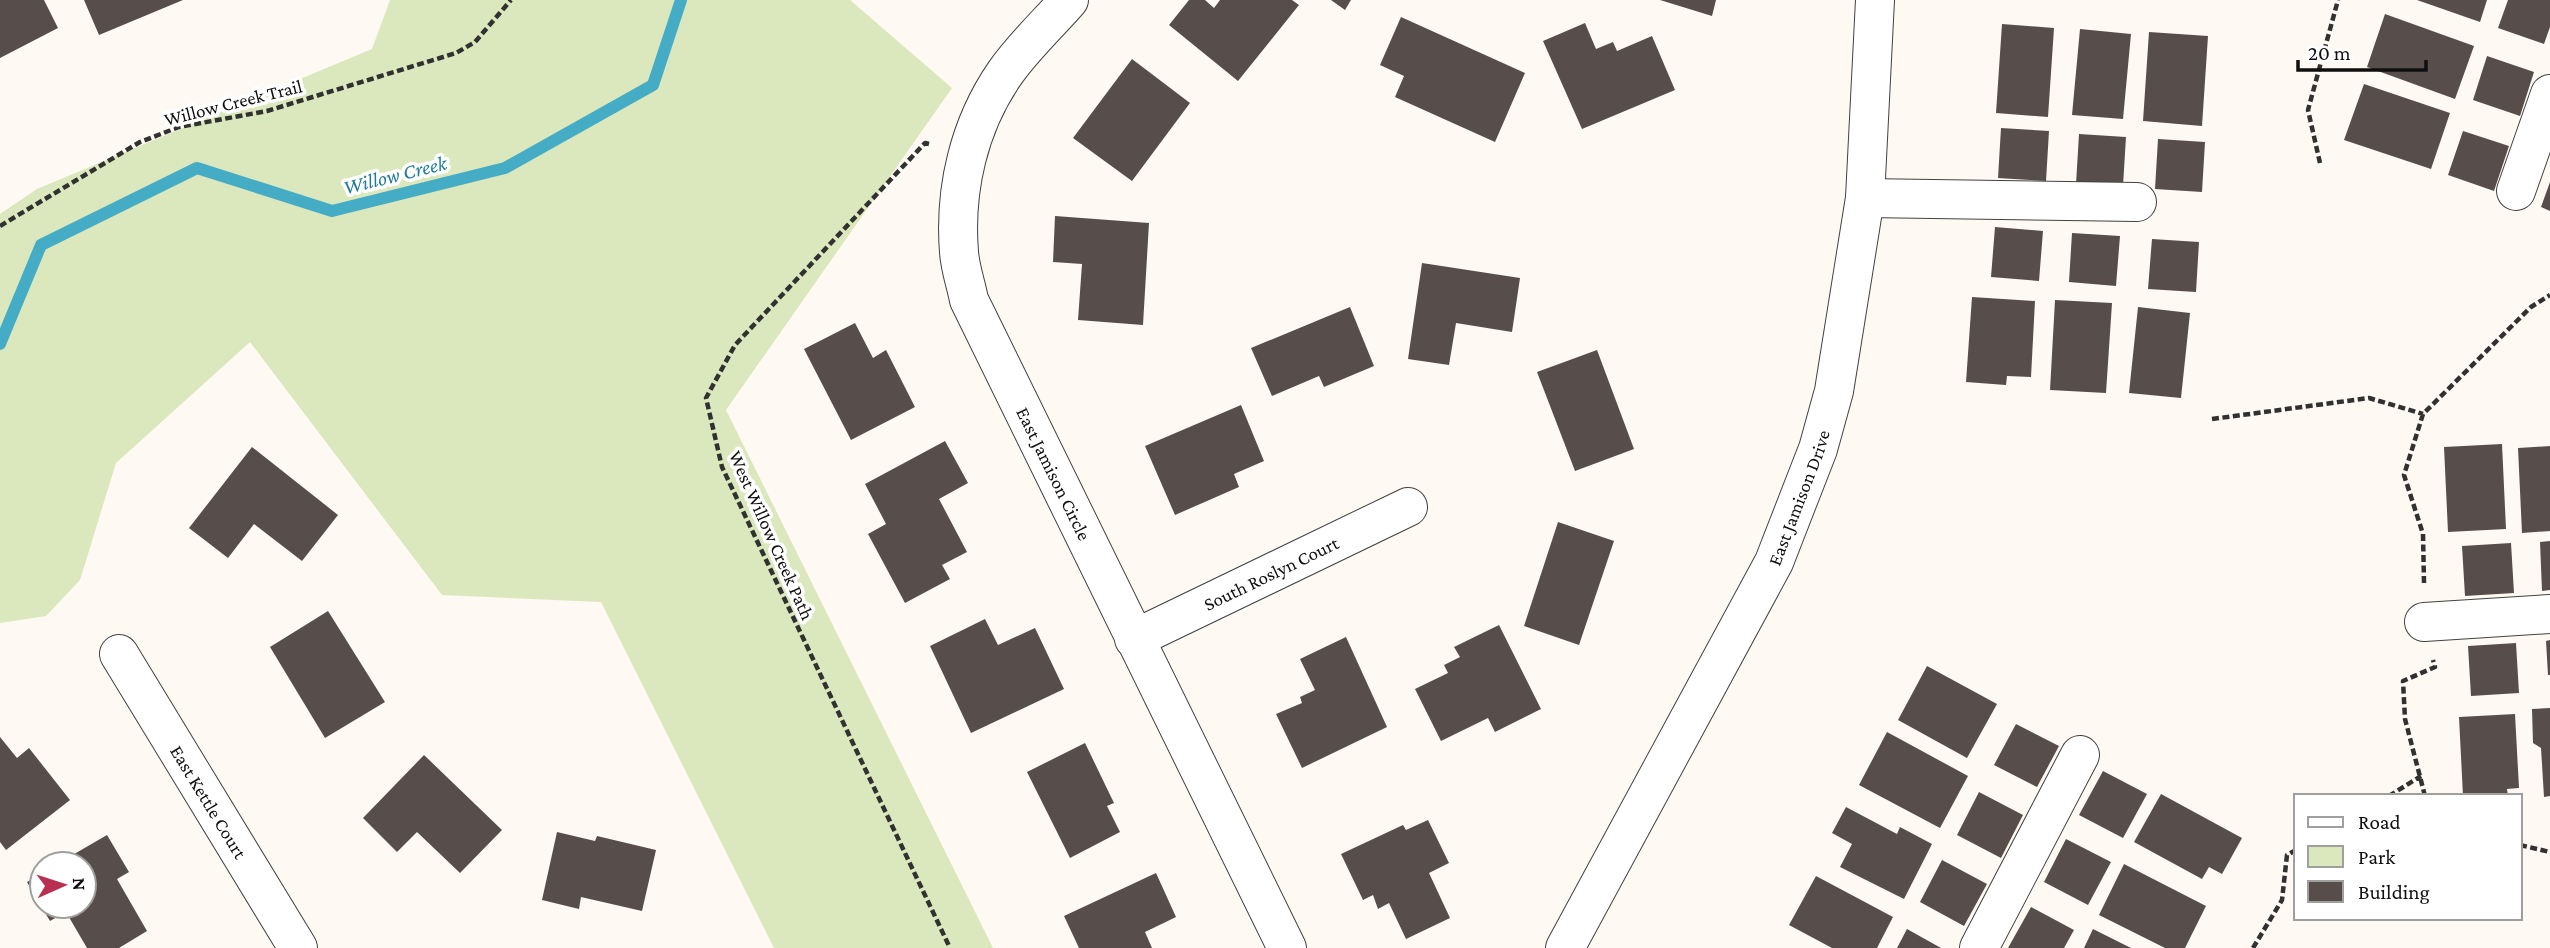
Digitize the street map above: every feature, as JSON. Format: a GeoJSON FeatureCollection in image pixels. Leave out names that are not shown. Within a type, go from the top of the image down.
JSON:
{"type":"FeatureCollection","features":[{"type":"Feature","properties":{"kind":"street","name":"East Jamison Circle"},"geometry":{"type":"LineString","coordinates":[[1069,0],[1006,71],[980,116],[968,150],[960,189],[959,253],[969,300],[1133,639],[1287,948]]}},
{"type":"Feature","properties":{"kind":"street","name":"East Jamison Drive"},"geometry":{"type":"LineString","coordinates":[[1565,948],[1774,562],[1818,449],[1834,391],[1865,198],[1875,0]]}},
{"type":"Feature","properties":{"kind":"street"},"geometry":{"type":"LineString","coordinates":[[2516,191],[2550,94]]}},
{"type":"Feature","properties":{"kind":"street"},"geometry":{"type":"LineString","coordinates":[[1865,198],[2137,202]]}},
{"type":"Feature","properties":{"kind":"street","name":"South Roslyn Court"},"geometry":{"type":"LineString","coordinates":[[1133,639],[1408,507]]}},
{"type":"Feature","properties":{"kind":"street"},"geometry":{"type":"LineString","coordinates":[[2424,622],[2550,614]]}},
{"type":"Feature","properties":{"kind":"street","name":"East Kettle Court"},"geometry":{"type":"LineString","coordinates":[[119,654],[298,948]]}},
{"type":"Feature","properties":{"kind":"street"},"geometry":{"type":"LineString","coordinates":[[1979,948],[2080,755]]}},
{"type":"Feature","properties":{"kind":"path","name":"Willow Creek Trail"},"geometry":{"type":"LineString","coordinates":[[0,226],[140,142],[178,127],[267,111],[456,53],[475,42],[511,0]]}},
{"type":"Feature","properties":{"kind":"path"},"geometry":{"type":"LineString","coordinates":[[2320,163],[2308,110],[2338,0]]}},
{"type":"Feature","properties":{"kind":"path","name":"West Willow Creek Path"},"geometry":{"type":"LineString","coordinates":[[950,948],[722,467],[706,398],[735,345],[925,144],[968,150]]}},
{"type":"Feature","properties":{"kind":"path"},"geometry":{"type":"LineString","coordinates":[[2425,794],[2405,719],[2403,681],[2435,667],[2424,622],[2423,534],[2404,475],[2423,414],[2531,307],[2550,295]]}},
{"type":"Feature","properties":{"kind":"path"},"geometry":{"type":"LineString","coordinates":[[2212,419],[2369,398],[2423,414]]}},
{"type":"Feature","properties":{"kind":"path"},"geometry":{"type":"LineString","coordinates":[[2392,794],[2421,776]]}},
{"type":"Feature","properties":{"kind":"path"},"geometry":{"type":"LineString","coordinates":[[2522,845],[2550,852]]}},
{"type":"Feature","properties":{"kind":"path"},"geometry":{"type":"LineString","coordinates":[[2253,948],[2283,900],[2287,855],[2294,851]]}},
{"type":"Feature","properties":{"kind":"green space"},"geometry":{"type":"Polygon","coordinates":[[[390,0],[850,0],[952,88],[726,410],[993,948],[774,948],[601,602],[442,595],[250,342],[116,463],[80,580],[46,616],[0,623],[0,214],[37,189],[372,49],[390,0]]]}},
{"type":"Feature","properties":{"kind":"building"},"geometry":{"type":"Polygon","coordinates":[[[0,0],[44,0],[58,28],[0,58],[0,0]]]}},
{"type":"Feature","properties":{"kind":"building"},"geometry":{"type":"Polygon","coordinates":[[[84,0],[183,0],[99,35],[84,0]]]}},
{"type":"Feature","properties":{"kind":"building"},"geometry":{"type":"Polygon","coordinates":[[[1189,0],[1205,0],[1214,8],[1220,0],[1292,0],[1299,5],[1238,81],[1169,25],[1189,0]]]}},
{"type":"Feature","properties":{"kind":"building"},"geometry":{"type":"Polygon","coordinates":[[[1331,0],[1351,0],[1345,10],[1331,0]]]}},
{"type":"Feature","properties":{"kind":"building"},"geometry":{"type":"Polygon","coordinates":[[[1660,0],[1716,0],[1712,16],[1660,0]]]}},
{"type":"Feature","properties":{"kind":"building"},"geometry":{"type":"Polygon","coordinates":[[[2417,0],[2487,0],[2480,22],[2417,0]]]}},
{"type":"Feature","properties":{"kind":"building"},"geometry":{"type":"Polygon","coordinates":[[[2508,0],[2550,0],[2550,27],[2544,44],[2498,28],[2508,0]]]}},
{"type":"Feature","properties":{"kind":"building"},"geometry":{"type":"Polygon","coordinates":[[[2385,14],[2474,46],[2455,99],[2367,67],[2385,14]]]}},
{"type":"Feature","properties":{"kind":"building"},"geometry":{"type":"Polygon","coordinates":[[[1401,17],[1525,73],[1495,142],[1395,97],[1404,76],[1380,65],[1401,17]]]}},
{"type":"Feature","properties":{"kind":"building"},"geometry":{"type":"Polygon","coordinates":[[[1585,23],[1596,49],[1613,42],[1617,51],[1652,36],[1675,90],[1582,129],[1543,41],[1585,23]]]}},
{"type":"Feature","properties":{"kind":"building"},"geometry":{"type":"Polygon","coordinates":[[[2002,24],[2054,28],[2048,117],[1996,113],[2002,24]]]}},
{"type":"Feature","properties":{"kind":"building"},"geometry":{"type":"Polygon","coordinates":[[[2080,29],[2131,34],[2123,119],[2072,115],[2080,29]]]}},
{"type":"Feature","properties":{"kind":"building"},"geometry":{"type":"Polygon","coordinates":[[[2149,32],[2208,36],[2202,126],[2143,121],[2149,32]]]}},
{"type":"Feature","properties":{"kind":"building"},"geometry":{"type":"Polygon","coordinates":[[[2487,56],[2534,72],[2520,116],[2473,100],[2487,56]]]}},
{"type":"Feature","properties":{"kind":"building"},"geometry":{"type":"Polygon","coordinates":[[[1132,59],[1190,103],[1132,181],[1073,138],[1132,59]]]}},
{"type":"Feature","properties":{"kind":"building"},"geometry":{"type":"Polygon","coordinates":[[[2364,84],[2450,113],[2431,169],[2344,140],[2364,84]]]}},
{"type":"Feature","properties":{"kind":"building"},"geometry":{"type":"Polygon","coordinates":[[[2001,128],[2049,131],[2046,181],[1998,178],[2001,128]]]}},
{"type":"Feature","properties":{"kind":"building"},"geometry":{"type":"Polygon","coordinates":[[[2463,131],[2509,146],[2494,191],[2448,175],[2463,131]]]}},
{"type":"Feature","properties":{"kind":"building"},"geometry":{"type":"Polygon","coordinates":[[[2079,134],[2126,137],[2123,186],[2076,184],[2079,134]]]}},
{"type":"Feature","properties":{"kind":"building"},"geometry":{"type":"Polygon","coordinates":[[[2158,139],[2205,142],[2202,192],[2155,189],[2158,139]]]}},
{"type":"Feature","properties":{"kind":"building"},"geometry":{"type":"Polygon","coordinates":[[[2550,182],[2550,211],[2541,207],[2550,182]]]}},
{"type":"Feature","properties":{"kind":"building"},"geometry":{"type":"Polygon","coordinates":[[[1055,216],[1149,223],[1143,325],[1078,320],[1082,264],[1053,262],[1055,216]]]}},
{"type":"Feature","properties":{"kind":"building"},"geometry":{"type":"Polygon","coordinates":[[[1995,227],[2043,231],[2039,281],[1991,277],[1995,227]]]}},
{"type":"Feature","properties":{"kind":"building"},"geometry":{"type":"Polygon","coordinates":[[[2072,233],[2120,236],[2116,286],[2069,282],[2072,233]]]}},
{"type":"Feature","properties":{"kind":"building"},"geometry":{"type":"Polygon","coordinates":[[[2152,239],[2199,242],[2196,292],[2148,289],[2152,239]]]}},
{"type":"Feature","properties":{"kind":"building"},"geometry":{"type":"Polygon","coordinates":[[[1422,263],[1520,278],[1512,332],[1456,323],[1449,365],[1408,359],[1422,263]]]}},
{"type":"Feature","properties":{"kind":"building"},"geometry":{"type":"Polygon","coordinates":[[[1972,297],[2035,301],[2031,377],[2007,376],[2006,385],[1966,382],[1972,297]]]}},
{"type":"Feature","properties":{"kind":"building"},"geometry":{"type":"Polygon","coordinates":[[[2055,300],[2112,303],[2106,393],[2050,390],[2055,300]]]}},
{"type":"Feature","properties":{"kind":"building"},"geometry":{"type":"Polygon","coordinates":[[[1350,307],[1374,366],[1324,387],[1319,376],[1272,396],[1251,348],[1350,307]]]}},
{"type":"Feature","properties":{"kind":"building"},"geometry":{"type":"Polygon","coordinates":[[[2138,307],[2190,313],[2181,398],[2129,393],[2138,307]]]}},
{"type":"Feature","properties":{"kind":"building"},"geometry":{"type":"Polygon","coordinates":[[[855,323],[873,358],[886,350],[915,407],[851,440],[804,349],[855,323]]]}},
{"type":"Feature","properties":{"kind":"building"},"geometry":{"type":"Polygon","coordinates":[[[1597,350],[1634,449],[1575,471],[1537,372],[1597,350]]]}},
{"type":"Feature","properties":{"kind":"building"},"geometry":{"type":"Polygon","coordinates":[[[1241,405],[1264,461],[1234,474],[1239,487],[1175,515],[1145,446],[1241,405]]]}},
{"type":"Feature","properties":{"kind":"building"},"geometry":{"type":"Polygon","coordinates":[[[945,441],[968,483],[939,499],[967,552],[942,565],[950,579],[905,603],[868,534],[886,524],[865,484],[945,441]]]}},
{"type":"Feature","properties":{"kind":"building"},"geometry":{"type":"Polygon","coordinates":[[[2502,444],[2506,529],[2448,532],[2444,447],[2502,444]]]}},
{"type":"Feature","properties":{"kind":"building"},"geometry":{"type":"Polygon","coordinates":[[[2550,446],[2550,531],[2522,533],[2518,448],[2550,446]]]}},
{"type":"Feature","properties":{"kind":"building"},"geometry":{"type":"Polygon","coordinates":[[[252,447],[338,515],[302,561],[254,524],[228,558],[189,528],[252,447]]]}},
{"type":"Feature","properties":{"kind":"building"},"geometry":{"type":"Polygon","coordinates":[[[1558,522],[1614,541],[1579,645],[1524,626],[1558,522]]]}},
{"type":"Feature","properties":{"kind":"building"},"geometry":{"type":"Polygon","coordinates":[[[2550,541],[2550,590],[2542,591],[2540,542],[2550,541]]]}},
{"type":"Feature","properties":{"kind":"building"},"geometry":{"type":"Polygon","coordinates":[[[2511,543],[2514,593],[2465,596],[2462,546],[2511,543]]]}},
{"type":"Feature","properties":{"kind":"building"},"geometry":{"type":"Polygon","coordinates":[[[328,611],[385,702],[325,738],[270,647],[328,611]]]}},
{"type":"Feature","properties":{"kind":"building"},"geometry":{"type":"Polygon","coordinates":[[[985,619],[998,645],[1035,628],[1064,689],[971,733],[930,646],[985,619]]]}},
{"type":"Feature","properties":{"kind":"building"},"geometry":{"type":"Polygon","coordinates":[[[1499,625],[1541,709],[1495,732],[1488,718],[1441,741],[1415,689],[1448,673],[1444,665],[1460,657],[1454,647],[1499,625]]]}},
{"type":"Feature","properties":{"kind":"building"},"geometry":{"type":"Polygon","coordinates":[[[1346,637],[1387,727],[1302,768],[1276,714],[1302,703],[1300,697],[1315,690],[1300,659],[1346,637]]]}},
{"type":"Feature","properties":{"kind":"building"},"geometry":{"type":"Polygon","coordinates":[[[2550,640],[2550,675],[2548,675],[2546,641],[2550,640]]]}},
{"type":"Feature","properties":{"kind":"building"},"geometry":{"type":"Polygon","coordinates":[[[2516,643],[2519,693],[2471,696],[2468,646],[2516,643]]]}},
{"type":"Feature","properties":{"kind":"building"},"geometry":{"type":"Polygon","coordinates":[[[1927,666],[1997,704],[1967,758],[1898,720],[1927,666]]]}},
{"type":"Feature","properties":{"kind":"building"},"geometry":{"type":"Polygon","coordinates":[[[2550,708],[2550,796],[2544,797],[2541,748],[2533,743],[2532,709],[2550,708]]]}},
{"type":"Feature","properties":{"kind":"building"},"geometry":{"type":"Polygon","coordinates":[[[2515,714],[2519,788],[2507,789],[2508,794],[2463,794],[2459,717],[2515,714]]]}},
{"type":"Feature","properties":{"kind":"building"},"geometry":{"type":"Polygon","coordinates":[[[2016,724],[2059,746],[2037,787],[1994,765],[2016,724]]]}},
{"type":"Feature","properties":{"kind":"building"},"geometry":{"type":"Polygon","coordinates":[[[1887,732],[1968,776],[1940,828],[1859,785],[1887,732]]]}},
{"type":"Feature","properties":{"kind":"building"},"geometry":{"type":"Polygon","coordinates":[[[0,737],[17,758],[29,748],[70,800],[6,850],[0,842],[0,737]]]}},
{"type":"Feature","properties":{"kind":"building"},"geometry":{"type":"Polygon","coordinates":[[[1085,743],[1114,803],[1107,806],[1120,832],[1070,858],[1027,772],[1085,743]]]}},
{"type":"Feature","properties":{"kind":"building"},"geometry":{"type":"Polygon","coordinates":[[[424,755],[502,830],[460,873],[417,832],[397,852],[363,818],[424,755]]]}},
{"type":"Feature","properties":{"kind":"building"},"geometry":{"type":"Polygon","coordinates":[[[2103,771],[2147,794],[2123,838],[2079,815],[2103,771]]]}},
{"type":"Feature","properties":{"kind":"building"},"geometry":{"type":"Polygon","coordinates":[[[1979,792],[2023,815],[2001,858],[1957,835],[1979,792]]]}},
{"type":"Feature","properties":{"kind":"building"},"geometry":{"type":"Polygon","coordinates":[[[2161,794],[2242,838],[2222,874],[2209,867],[2202,879],[2134,842],[2161,794]]]}},
{"type":"Feature","properties":{"kind":"building"},"geometry":{"type":"Polygon","coordinates":[[[1846,807],[1897,834],[1900,827],[1932,844],[1904,899],[1840,867],[1852,844],[1832,833],[1846,807]]]}},
{"type":"Feature","properties":{"kind":"building"},"geometry":{"type":"Polygon","coordinates":[[[1428,820],[1449,863],[1429,873],[1450,918],[1406,939],[1389,903],[1378,909],[1373,895],[1363,900],[1341,854],[1403,825],[1406,830],[1428,820]]]}},
{"type":"Feature","properties":{"kind":"building"},"geometry":{"type":"Polygon","coordinates":[[[557,832],[595,841],[597,836],[656,850],[642,911],[581,897],[579,909],[542,900],[557,832]]]}},
{"type":"Feature","properties":{"kind":"building"},"geometry":{"type":"Polygon","coordinates":[[[107,835],[129,872],[117,879],[147,931],[119,948],[87,948],[71,920],[98,920],[98,850],[81,850],[107,835]]]}},
{"type":"Feature","properties":{"kind":"building"},"geometry":{"type":"Polygon","coordinates":[[[2066,839],[2111,862],[2088,905],[2044,882],[2066,839]]]}},
{"type":"Feature","properties":{"kind":"building"},"geometry":{"type":"Polygon","coordinates":[[[1942,860],[1987,884],[1964,926],[1920,902],[1942,860]]]}},
{"type":"Feature","properties":{"kind":"building"},"geometry":{"type":"Polygon","coordinates":[[[2124,864],[2206,906],[2185,948],[2165,948],[2099,915],[2124,864]]]}},
{"type":"Feature","properties":{"kind":"building"},"geometry":{"type":"Polygon","coordinates":[[[1156,873],[1176,917],[1145,932],[1152,948],[1079,948],[1064,916],[1156,873]]]}},
{"type":"Feature","properties":{"kind":"building"},"geometry":{"type":"Polygon","coordinates":[[[1816,876],[1893,917],[1877,948],[1832,948],[1789,925],[1816,876]]]}},
{"type":"Feature","properties":{"kind":"building"},"geometry":{"type":"Polygon","coordinates":[[[2031,907],[2074,930],[2064,948],[2008,948],[2031,907]]]}},
{"type":"Feature","properties":{"kind":"building"},"geometry":{"type":"Polygon","coordinates":[[[1907,929],[1941,948],[1897,948],[1907,929]]]}},
{"type":"Feature","properties":{"kind":"building"},"geometry":{"type":"Polygon","coordinates":[[[2093,929],[2131,948],[2084,948],[2093,929]]]}},
{"type":"Feature","properties":{"kind":"waterway","name":"Willow Creek"},"geometry":{"type":"LineString","coordinates":[[0,344],[41,245],[197,168],[332,211],[505,168],[653,85],[681,0]]}}]}
